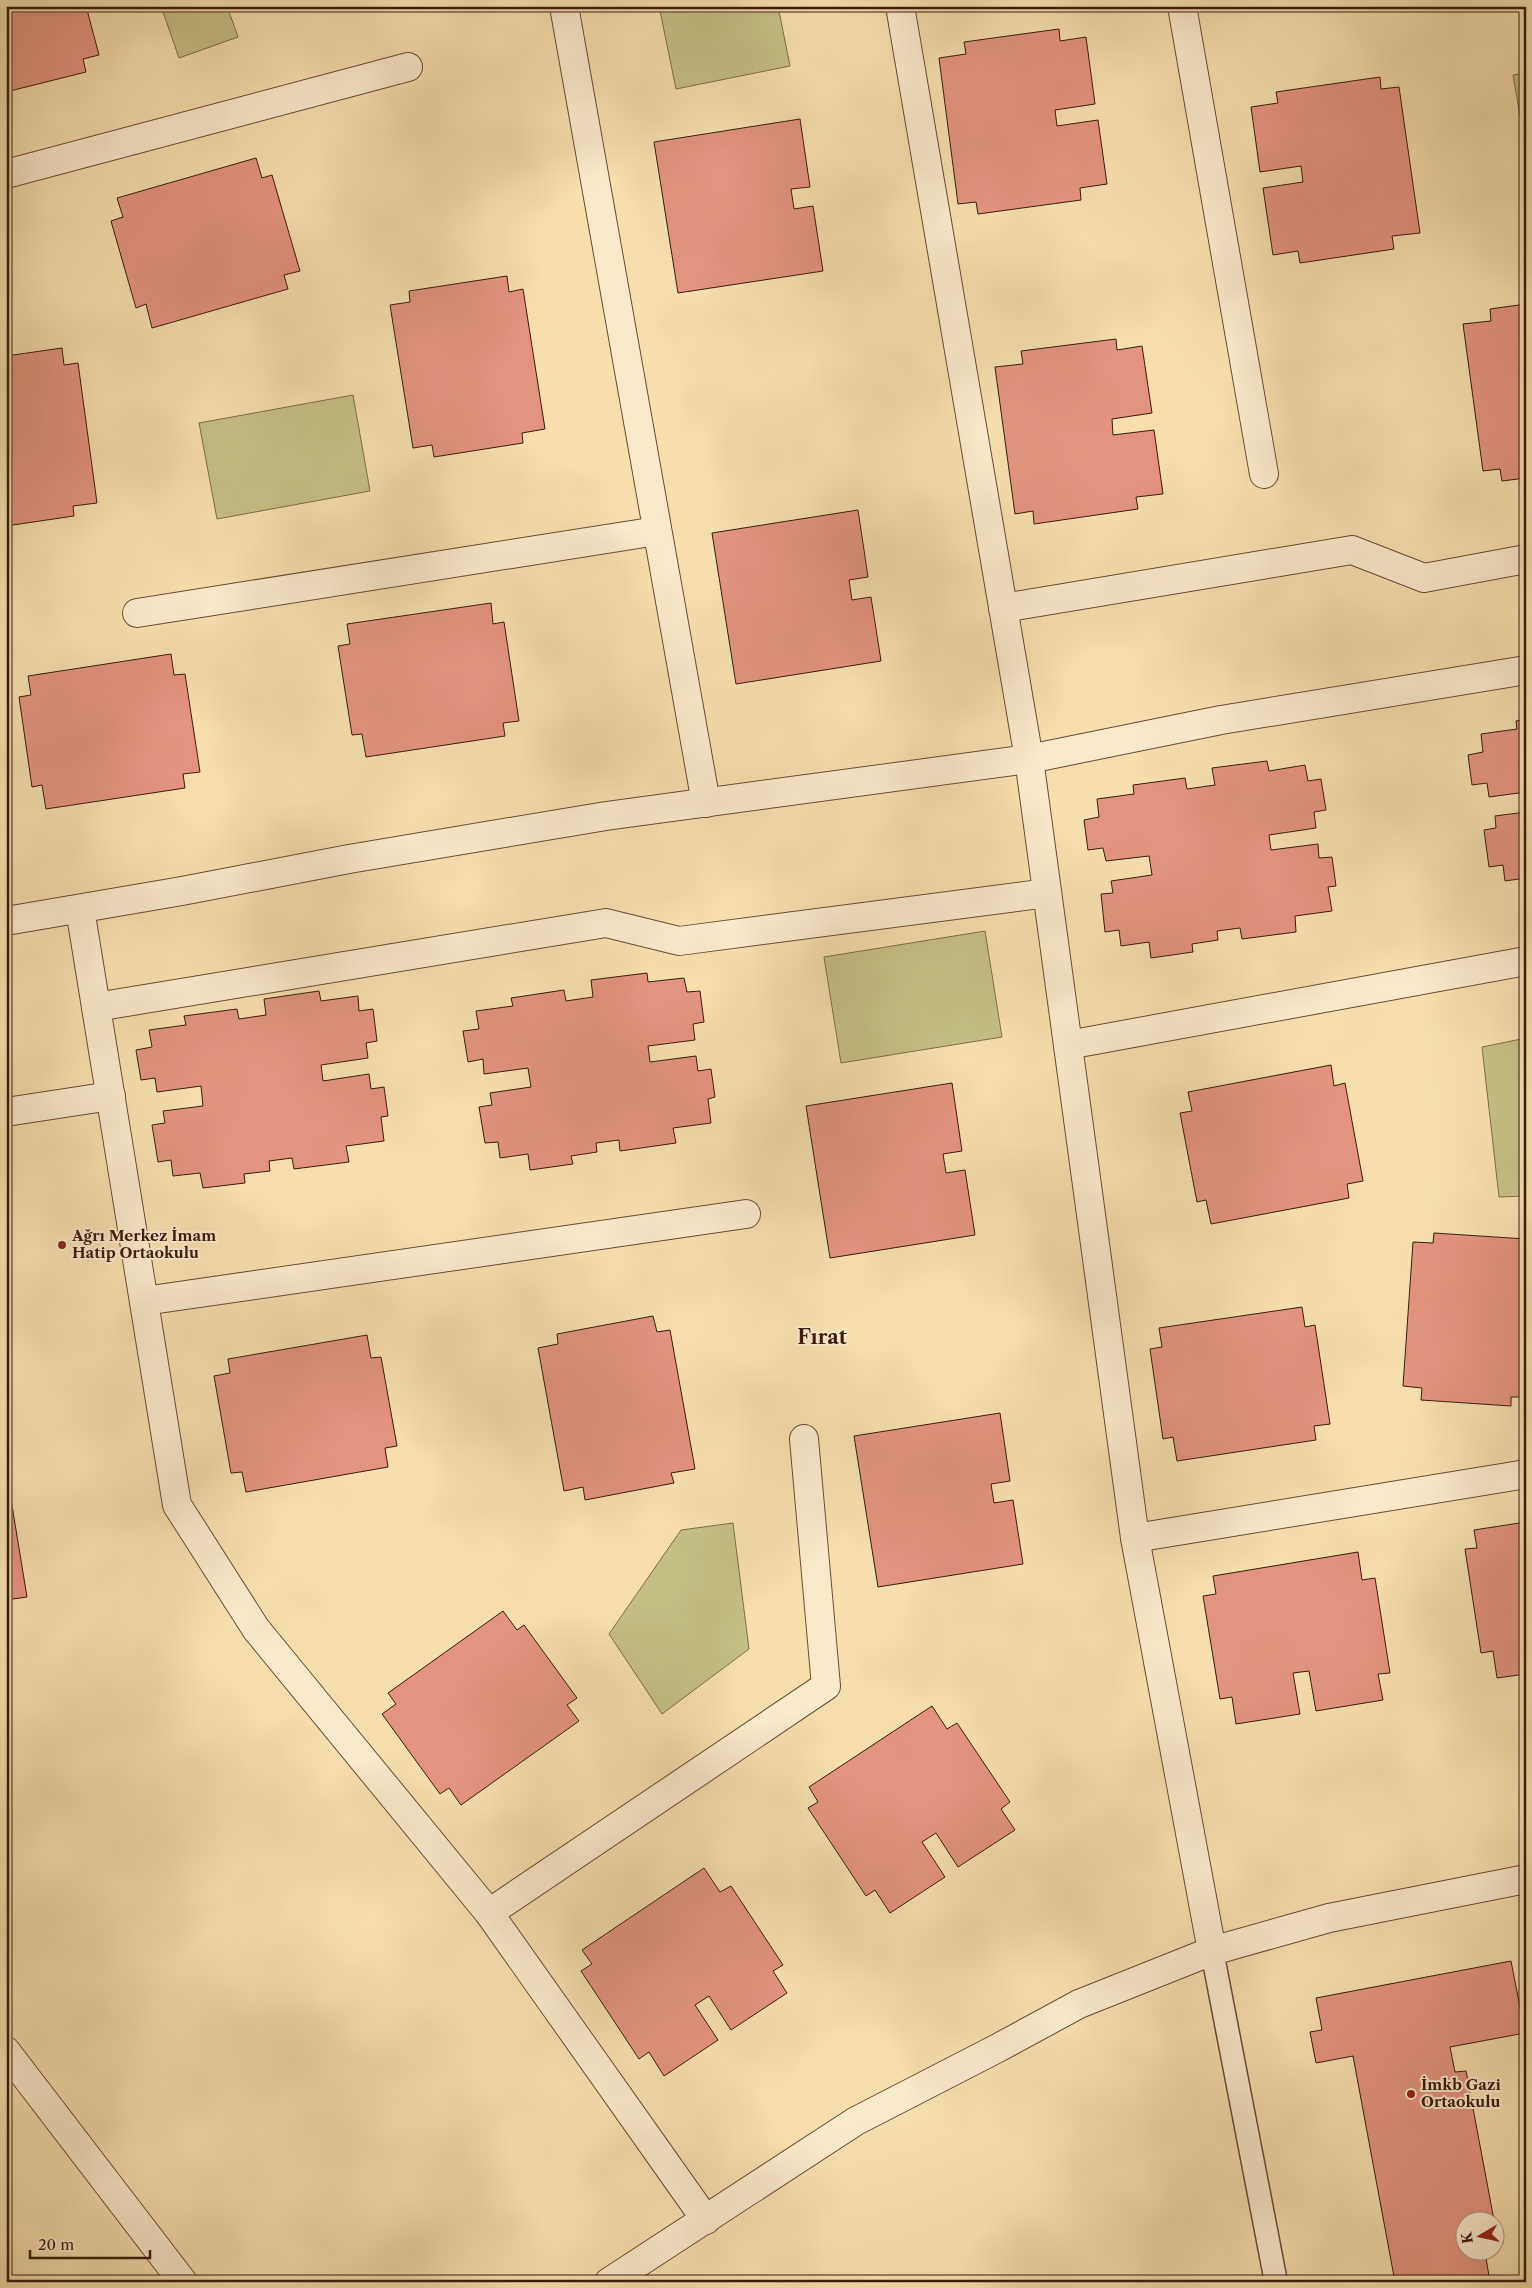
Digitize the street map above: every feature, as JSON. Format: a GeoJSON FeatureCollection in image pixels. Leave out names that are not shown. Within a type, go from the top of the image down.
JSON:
{"type":"FeatureCollection","features":[{"type":"Feature","properties":{"kind":"street"},"geometry":{"type":"LineString","coordinates":[[564,6],[706,803]]}},
{"type":"Feature","properties":{"kind":"street"},"geometry":{"type":"LineString","coordinates":[[900,6],[1029,759],[1135,1538],[1212,1951]]}},
{"type":"Feature","properties":{"kind":"street"},"geometry":{"type":"LineString","coordinates":[[1182,6],[1264,474]]}},
{"type":"Feature","properties":{"kind":"street"},"geometry":{"type":"LineString","coordinates":[[6,174],[408,67]]}},
{"type":"Feature","properties":{"kind":"street"},"geometry":{"type":"LineString","coordinates":[[137,613],[658,531]]}},
{"type":"Feature","properties":{"kind":"street"},"geometry":{"type":"LineString","coordinates":[[1003,608],[1352,550],[1424,578],[1526,559]]}},
{"type":"Feature","properties":{"kind":"street"},"geometry":{"type":"LineString","coordinates":[[6,921],[349,859],[606,816],[1029,759],[1221,720],[1526,670]]}},
{"type":"Feature","properties":{"kind":"street"},"geometry":{"type":"LineString","coordinates":[[96,1007],[606,924],[679,941],[1047,892]]}},
{"type":"Feature","properties":{"kind":"street"},"geometry":{"type":"LineString","coordinates":[[80,908],[177,1506],[256,1629],[489,1913],[706,2220]]}},
{"type":"Feature","properties":{"kind":"street"},"geometry":{"type":"LineString","coordinates":[[1068,1045],[1526,961]]}},
{"type":"Feature","properties":{"kind":"street"},"geometry":{"type":"LineString","coordinates":[[6,1112],[111,1096]]}},
{"type":"Feature","properties":{"kind":"street"},"geometry":{"type":"LineString","coordinates":[[144,1301],[746,1214]]}},
{"type":"Feature","properties":{"kind":"street"},"geometry":{"type":"LineString","coordinates":[[489,1913],[826,1686],[804,1439]]}},
{"type":"Feature","properties":{"kind":"street"},"geometry":{"type":"LineString","coordinates":[[1135,1538],[1526,1474]]}},
{"type":"Feature","properties":{"kind":"street"},"geometry":{"type":"LineString","coordinates":[[609,2282],[856,2121],[996,2050],[1078,2004],[1212,1951],[1329,1918],[1526,1879]]}},
{"type":"Feature","properties":{"kind":"street"},"geometry":{"type":"LineString","coordinates":[[6,2051],[182,2282]]}},
{"type":"Feature","properties":{"kind":"lane"},"geometry":{"type":"LineString","coordinates":[[1212,1951],[1276,2282]]}},
{"type":"Feature","properties":{"kind":"shaded area"},"geometry":{"type":"Polygon","coordinates":[[[161,6],[227,6],[238,37],[179,58],[161,6]]]}},
{"type":"Feature","properties":{"kind":"shaded area"},"geometry":{"type":"Polygon","coordinates":[[[659,6],[778,6],[790,66],[676,89],[659,6]]]}},
{"type":"Feature","properties":{"kind":"shaded area"},"geometry":{"type":"Polygon","coordinates":[[[1526,73],[1526,150],[1513,75],[1526,73]]]}},
{"type":"Feature","properties":{"kind":"shaded area"},"geometry":{"type":"Polygon","coordinates":[[[353,395],[370,491],[217,519],[199,423],[353,395]]]}},
{"type":"Feature","properties":{"kind":"shaded area"},"geometry":{"type":"Polygon","coordinates":[[[985,931],[1002,1037],[841,1063],[824,957],[985,931]]]}},
{"type":"Feature","properties":{"kind":"shaded area"},"geometry":{"type":"Polygon","coordinates":[[[1526,1038],[1526,1196],[1499,1197],[1482,1047],[1526,1038]]]}},
{"type":"Feature","properties":{"kind":"shaded area"},"geometry":{"type":"Polygon","coordinates":[[[733,1523],[749,1649],[662,1714],[609,1634],[681,1530],[733,1523]]]}},
{"type":"Feature","properties":{"kind":"building"},"geometry":{"type":"Polygon","coordinates":[[[6,6],[86,6],[99,55],[83,59],[86,72],[6,92],[6,6]]]}},
{"type":"Feature","properties":{"kind":"building"},"geometry":{"type":"Polygon","coordinates":[[[1059,29],[1060,41],[1086,37],[1095,104],[1055,110],[1057,126],[1098,120],[1107,184],[1080,188],[1081,200],[978,214],[976,202],[958,204],[939,58],[966,54],[964,42],[1059,29]]]}},
{"type":"Feature","properties":{"kind":"building"},"geometry":{"type":"Polygon","coordinates":[[[1380,77],[1381,89],[1399,87],[1420,233],[1392,236],[1394,249],[1300,263],[1298,251],[1273,255],[1263,188],[1303,182],[1301,166],[1260,172],[1251,107],[1278,103],[1276,92],[1380,77]]]}},
{"type":"Feature","properties":{"kind":"building"},"geometry":{"type":"Polygon","coordinates":[[[800,119],[810,187],[791,189],[794,209],[813,206],[823,271],[678,293],[654,142],[800,119]]]}},
{"type":"Feature","properties":{"kind":"building"},"geometry":{"type":"Polygon","coordinates":[[[256,158],[262,178],[272,175],[300,271],[284,275],[288,289],[152,328],[146,304],[136,308],[111,221],[123,217],[117,198],[256,158]]]}},
{"type":"Feature","properties":{"kind":"building"},"geometry":{"type":"Polygon","coordinates":[[[507,276],[509,292],[523,289],[545,429],[522,433],[523,443],[434,457],[432,445],[413,448],[390,305],[410,302],[409,291],[507,276]]]}},
{"type":"Feature","properties":{"kind":"building"},"geometry":{"type":"Polygon","coordinates":[[[1526,304],[1526,478],[1502,481],[1500,469],[1483,471],[1463,324],[1491,321],[1490,309],[1526,304]]]}},
{"type":"Feature","properties":{"kind":"building"},"geometry":{"type":"Polygon","coordinates":[[[1116,339],[1117,350],[1142,346],[1152,413],[1112,419],[1113,435],[1154,430],[1163,494],[1136,497],[1138,509],[1034,524],[1033,511],[1015,514],[995,367],[1023,364],[1021,351],[1116,339]]]}},
{"type":"Feature","properties":{"kind":"building"},"geometry":{"type":"Polygon","coordinates":[[[62,348],[64,365],[78,363],[97,503],[73,506],[74,516],[6,526],[6,356],[62,348]]]}},
{"type":"Feature","properties":{"kind":"building"},"geometry":{"type":"Polygon","coordinates":[[[858,510],[868,577],[849,580],[852,600],[871,597],[881,661],[736,684],[712,533],[858,510]]]}},
{"type":"Feature","properties":{"kind":"building"},"geometry":{"type":"Polygon","coordinates":[[[491,603],[493,624],[504,622],[519,721],[503,723],[505,736],[366,757],[362,734],[352,735],[338,646],[350,644],[347,624],[491,603]]]}},
{"type":"Feature","properties":{"kind":"building"},"geometry":{"type":"Polygon","coordinates":[[[171,654],[174,675],[185,674],[200,772],[183,774],[185,788],[46,809],[42,785],[32,787],[19,697],[31,695],[28,676],[171,654]]]}},
{"type":"Feature","properties":{"kind":"building"},"geometry":{"type":"Polygon","coordinates":[[[1526,719],[1526,792],[1489,797],[1487,783],[1472,785],[1468,755],[1483,752],[1481,734],[1517,729],[1516,721],[1526,719]]]}},
{"type":"Feature","properties":{"kind":"building"},"geometry":{"type":"Polygon","coordinates":[[[1267,761],[1269,771],[1305,765],[1308,781],[1321,779],[1326,810],[1314,812],[1316,828],[1269,835],[1271,850],[1318,844],[1319,858],[1332,857],[1336,886],[1328,887],[1332,911],[1295,916],[1296,932],[1242,939],[1240,928],[1217,931],[1218,940],[1192,944],[1193,952],[1151,958],[1149,942],[1121,946],[1119,930],[1105,932],[1101,894],[1113,893],[1111,881],[1152,875],[1149,856],[1106,861],[1103,848],[1088,850],[1084,820],[1099,817],[1097,799],[1134,794],[1133,785],[1185,778],[1187,789],[1215,785],[1212,768],[1267,761]]]}},
{"type":"Feature","properties":{"kind":"building"},"geometry":{"type":"Polygon","coordinates":[[[1526,812],[1526,878],[1505,881],[1503,865],[1489,867],[1484,830],[1496,828],[1495,816],[1526,812]]]}},
{"type":"Feature","properties":{"kind":"building"},"geometry":{"type":"Polygon","coordinates":[[[647,973],[648,982],[684,978],[687,992],[700,991],[704,1022],[693,1024],[695,1040],[648,1046],[650,1062],[696,1056],[698,1071],[711,1069],[715,1097],[708,1099],[711,1123],[673,1128],[676,1143],[620,1151],[619,1140],[596,1143],[597,1152],[571,1156],[573,1164],[530,1170],[528,1154],[500,1158],[498,1142],[485,1143],[479,1107],[492,1105],[490,1093],[531,1087],[528,1068],[484,1074],[483,1059],[468,1062],[463,1031],[479,1029],[476,1011],[513,1006],[511,998],[564,990],[566,1001],[593,997],[591,980],[647,973]]]}},
{"type":"Feature","properties":{"kind":"building"},"geometry":{"type":"Polygon","coordinates":[[[319,991],[321,1001],[358,996],[359,1011],[373,1009],[377,1041],[366,1043],[368,1058],[321,1065],[323,1081],[369,1074],[371,1089],[384,1087],[388,1116],[381,1117],[384,1141],[346,1146],[349,1162],[294,1169],[292,1158],[269,1161],[270,1171],[244,1174],[245,1183],[203,1188],[200,1173],[173,1176],[171,1160],[158,1162],[152,1125],[165,1123],[163,1111],[203,1106],[201,1086],[157,1092],[155,1078],[141,1080],[136,1050],[152,1047],[149,1030],[186,1025],[184,1016],[237,1009],[239,1019],[266,1015],[264,999],[319,991]]]}},
{"type":"Feature","properties":{"kind":"building"},"geometry":{"type":"Polygon","coordinates":[[[1331,1065],[1334,1086],[1345,1083],[1363,1181],[1347,1184],[1349,1198],[1211,1224],[1206,1200],[1197,1202],[1180,1113],[1192,1111],[1188,1092],[1331,1065]]]}},
{"type":"Feature","properties":{"kind":"building"},"geometry":{"type":"Polygon","coordinates":[[[952,1083],[962,1151],[943,1154],[946,1173],[965,1170],[975,1235],[830,1258],[806,1106],[952,1083]]]}},
{"type":"Feature","properties":{"kind":"building"},"geometry":{"type":"Polygon","coordinates":[[[1434,1233],[1526,1239],[1526,1397],[1511,1397],[1511,1406],[1421,1400],[1422,1388],[1403,1386],[1413,1242],[1433,1243],[1434,1233]]]}},
{"type":"Feature","properties":{"kind":"building"},"geometry":{"type":"Polygon","coordinates":[[[1302,1307],[1305,1327],[1315,1325],[1330,1424],[1314,1426],[1316,1440],[1177,1461],[1173,1437],[1163,1439],[1150,1349],[1162,1347],[1159,1328],[1302,1307]]]}},
{"type":"Feature","properties":{"kind":"building"},"geometry":{"type":"Polygon","coordinates":[[[653,1316],[657,1332],[670,1330],[695,1469],[671,1473],[674,1483],[585,1500],[583,1487],[564,1491],[538,1348],[558,1344],[557,1334],[653,1316]]]}},
{"type":"Feature","properties":{"kind":"building"},"geometry":{"type":"Polygon","coordinates":[[[367,1335],[371,1358],[381,1357],[397,1446],[385,1448],[388,1467],[246,1492],[242,1472],[231,1473],[214,1376],[230,1373],[228,1359],[367,1335]]]}},
{"type":"Feature","properties":{"kind":"building"},"geometry":{"type":"Polygon","coordinates":[[[1000,1413],[1010,1481],[991,1484],[994,1503],[1013,1500],[1023,1564],[878,1587],[854,1436],[1000,1413]]]}},
{"type":"Feature","properties":{"kind":"building"},"geometry":{"type":"Polygon","coordinates":[[[9,1487],[27,1597],[6,1600],[6,1488],[9,1487]]]}},
{"type":"Feature","properties":{"kind":"building"},"geometry":{"type":"Polygon","coordinates":[[[1526,1522],[1526,1674],[1497,1678],[1493,1651],[1481,1653],[1465,1549],[1477,1548],[1474,1530],[1526,1522]]]}},
{"type":"Feature","properties":{"kind":"building"},"geometry":{"type":"Polygon","coordinates":[[[1358,1552],[1362,1580],[1375,1578],[1390,1673],[1378,1674],[1383,1700],[1316,1711],[1309,1671],[1293,1673],[1300,1714],[1236,1724],[1232,1697],[1220,1699],[1203,1596],[1216,1594],[1213,1576],[1358,1552]]]}},
{"type":"Feature","properties":{"kind":"building"},"geometry":{"type":"Polygon","coordinates":[[[503,1611],[517,1630],[524,1625],[577,1698],[567,1705],[579,1721],[461,1805],[449,1788],[440,1794],[382,1714],[396,1704],[388,1693],[503,1611]]]}},
{"type":"Feature","properties":{"kind":"building"},"geometry":{"type":"Polygon","coordinates":[[[932,1706],[947,1729],[957,1723],[1010,1802],[1001,1809],[1015,1830],[958,1867],[936,1833],[922,1842],[945,1877],[890,1913],[875,1890],[866,1896],[808,1808],[818,1802],[809,1787],[932,1706]]]}},
{"type":"Feature","properties":{"kind":"building"},"geometry":{"type":"Polygon","coordinates":[[[704,1868],[720,1892],[731,1886],[783,1965],[773,1971],[787,1993],[731,2030],[709,1996],[695,2005],[718,2040],[664,2076],[649,2052],[639,2059],[581,1971],[592,1964],[582,1950],[704,1868]]]}},
{"type":"Feature","properties":{"kind":"building"},"geometry":{"type":"Polygon","coordinates":[[[1511,1961],[1525,2033],[1450,2047],[1455,2072],[1466,2071],[1492,2210],[1454,2210],[1454,2260],[1486,2260],[1490,2282],[1395,2282],[1353,2056],[1316,2063],[1310,2032],[1322,2030],[1316,1998],[1511,1961]]]}},
{"type":"Feature","properties":{"kind":"building"},"geometry":{"type":"Polygon","coordinates":[[[1526,2276],[1526,2282],[1494,2282],[1526,2276]]]}},
{"type":"Feature","properties":{"kind":"place","name":"Ağrı Merkez İmam Hatip Ortaokulu"},"geometry":{"type":"Point","coordinates":[62,1245]}},
{"type":"Feature","properties":{"kind":"place","name":"İmkb Gazi Ortaokulu"},"geometry":{"type":"Point","coordinates":[1411,2094]}},
{"type":"Feature","properties":{"kind":"district","name":"Fırat"},"geometry":{"type":"Point","coordinates":[822,1337]}}]}
